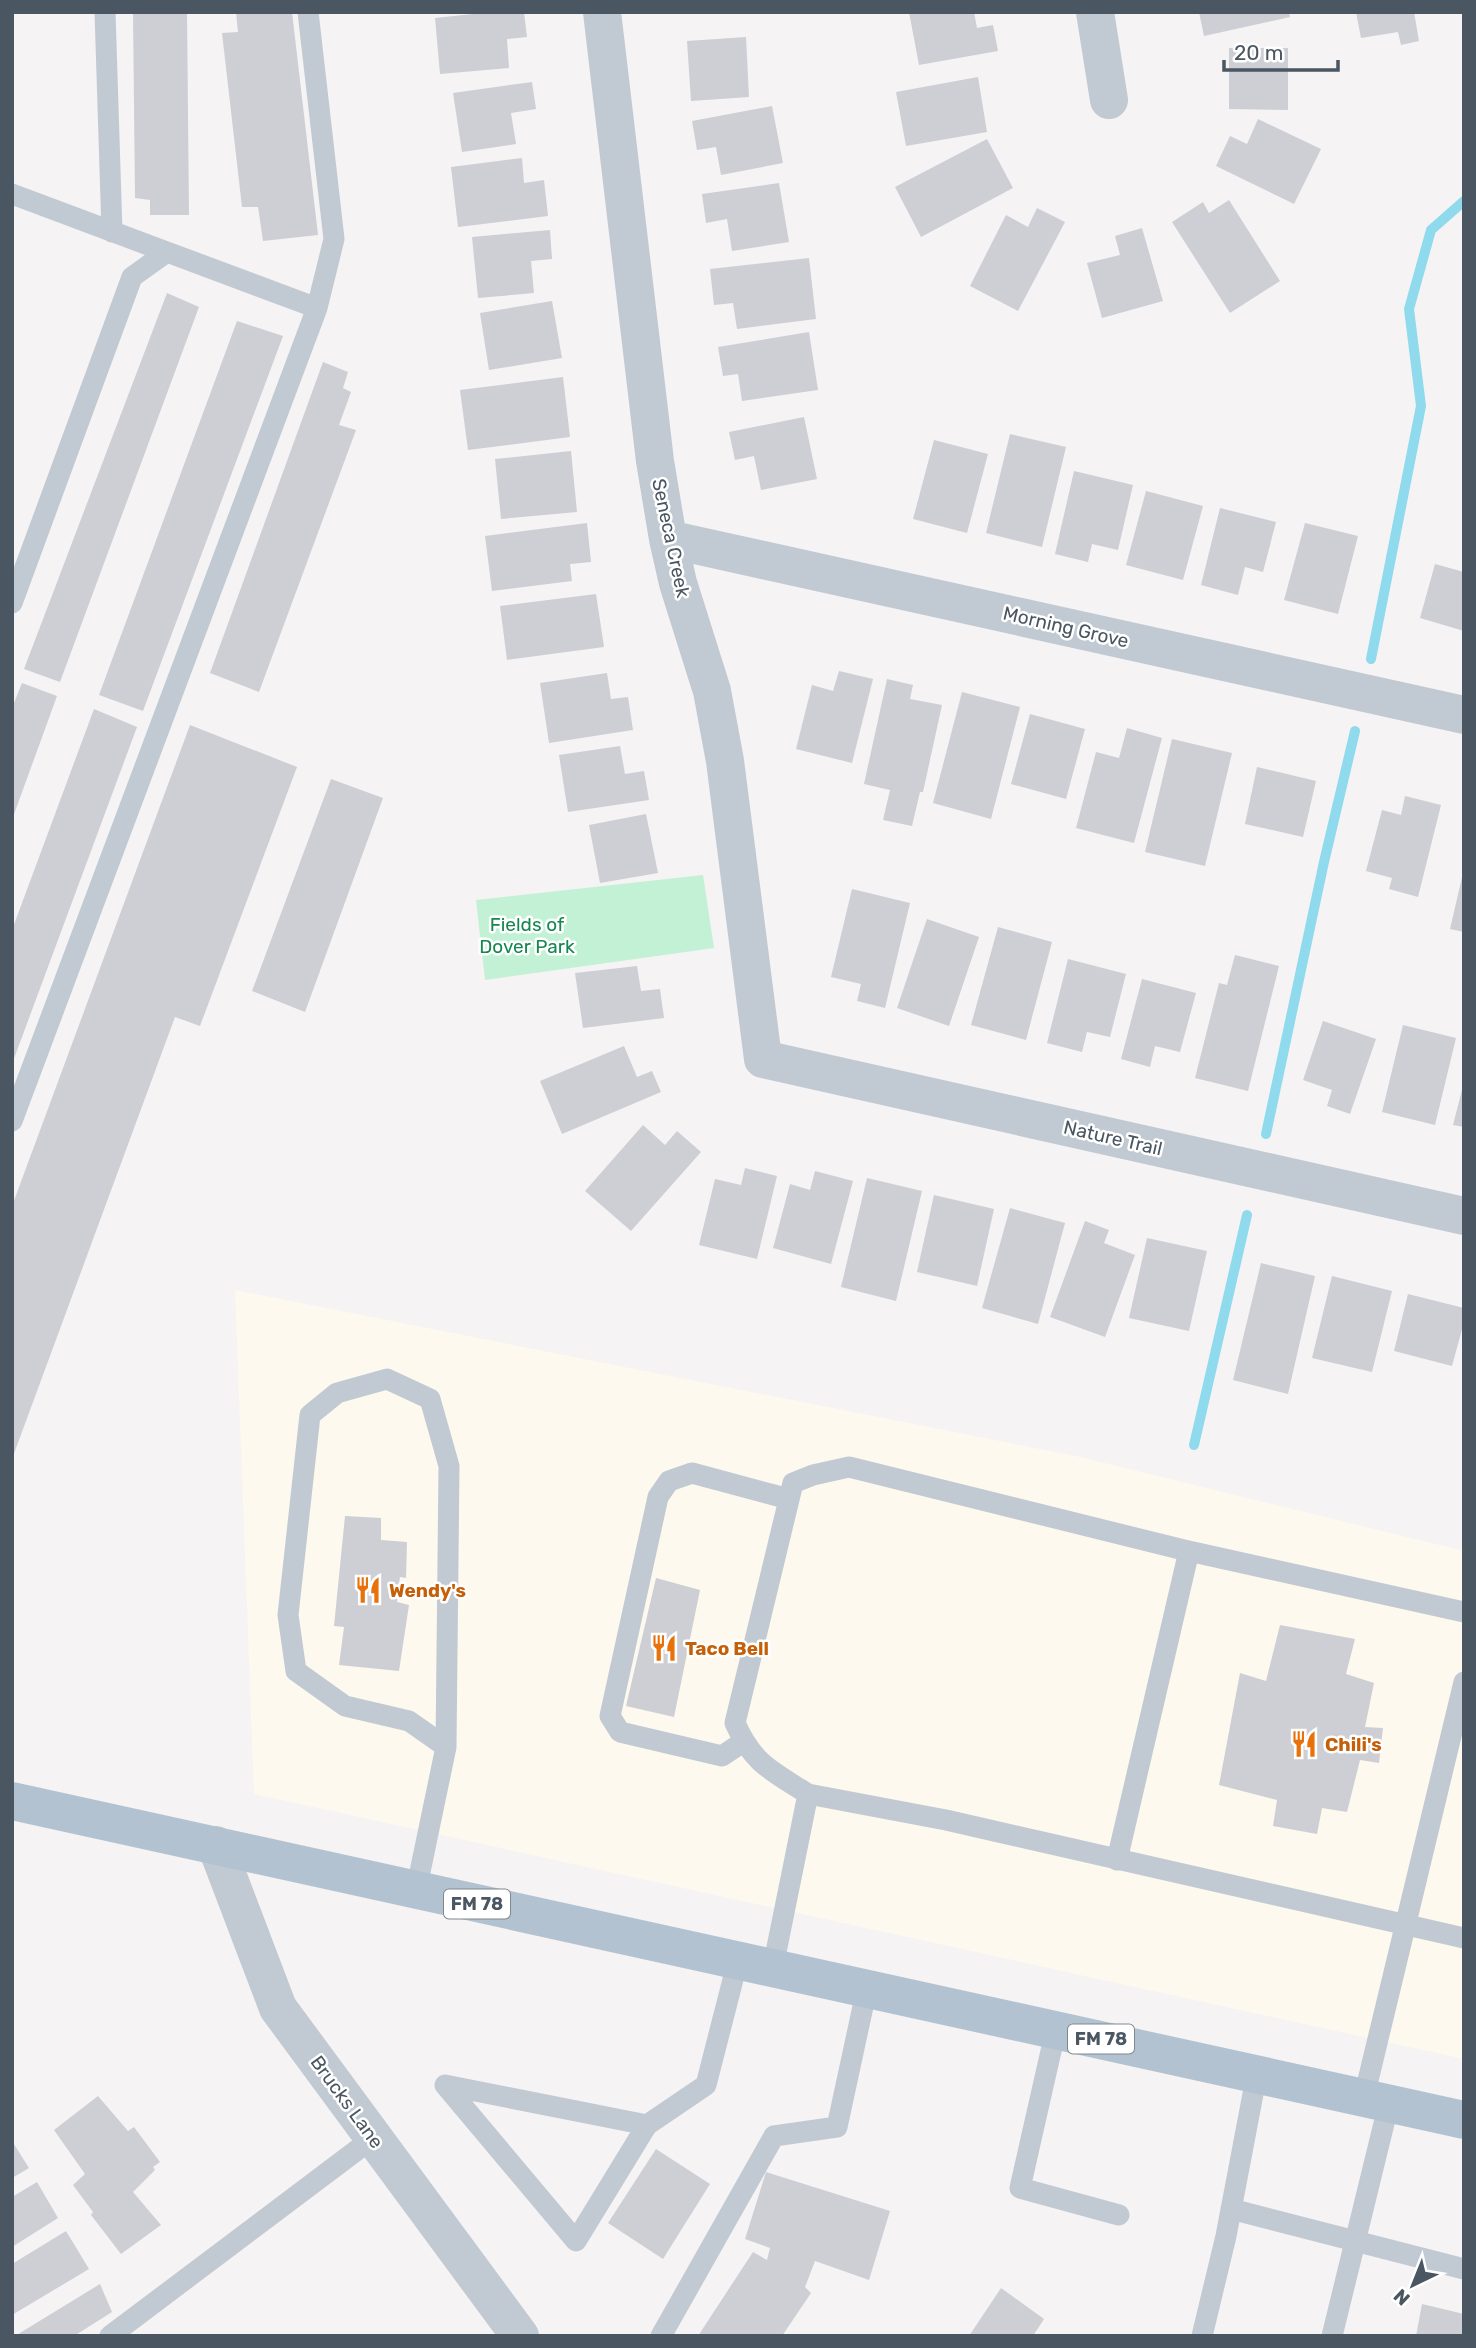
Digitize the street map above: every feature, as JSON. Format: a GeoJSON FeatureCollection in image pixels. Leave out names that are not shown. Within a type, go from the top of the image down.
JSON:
{"type":"FeatureCollection","features":[{"type":"Feature","properties":{"kind":"main road","name":"FM 78"},"geometry":{"type":"LineString","coordinates":[[12,1801],[1464,2120]]}},
{"type":"Feature","properties":{"kind":"street","name":"Seneca Creek"},"geometry":{"type":"LineString","coordinates":[[602,12],[655,461],[678,583],[712,691],[726,761],[763,1059]]}},
{"type":"Feature","properties":{"kind":"street"},"geometry":{"type":"LineString","coordinates":[[1095,12],[1109,100]]}},
{"type":"Feature","properties":{"kind":"street","name":"Morning Grove"},"geometry":{"type":"LineString","coordinates":[[668,540],[1464,715]]}},
{"type":"Feature","properties":{"kind":"street","name":"Nature Trail"},"geometry":{"type":"LineString","coordinates":[[763,1059],[1464,1216]]}},
{"type":"Feature","properties":{"kind":"street","name":"Brucks Lane"},"geometry":{"type":"LineString","coordinates":[[216,1845],[278,2008],[520,2336]]}},
{"type":"Feature","properties":{"kind":"lane"},"geometry":{"type":"LineString","coordinates":[[105,12],[112,232]]}},
{"type":"Feature","properties":{"kind":"lane"},"geometry":{"type":"LineString","coordinates":[[12,1121],[317,308],[334,239],[308,12]]}},
{"type":"Feature","properties":{"kind":"lane"},"geometry":{"type":"LineString","coordinates":[[12,194],[317,308]]}},
{"type":"Feature","properties":{"kind":"lane"},"geometry":{"type":"LineString","coordinates":[[12,603],[132,277],[167,252]]}},
{"type":"Feature","properties":{"kind":"lane"},"geometry":{"type":"LineString","coordinates":[[416,1891],[446,1747],[449,1466],[430,1399],[387,1379],[337,1393],[310,1415],[288,1615],[296,1671],[345,1706],[409,1721],[446,1747]]}},
{"type":"Feature","properties":{"kind":"lane"},"geometry":{"type":"LineString","coordinates":[[1464,1612],[1189,1550],[849,1467],[813,1475],[793,1483],[735,1723],[743,1742],[762,1765],[807,1794],[946,1820],[1464,1938]]}},
{"type":"Feature","properties":{"kind":"lane"},"geometry":{"type":"LineString","coordinates":[[743,1742],[722,1756],[620,1732],[610,1716],[658,1497],[669,1481],[692,1473],[789,1499]]}},
{"type":"Feature","properties":{"kind":"lane"},"geometry":{"type":"LineString","coordinates":[[1118,1860],[1189,1550]]}},
{"type":"Feature","properties":{"kind":"lane"},"geometry":{"type":"LineString","coordinates":[[1332,2336],[1354,2243],[1405,1925],[1464,1682]]}},
{"type":"Feature","properties":{"kind":"lane"},"geometry":{"type":"LineString","coordinates":[[647,2125],[445,2085],[576,2241],[647,2125],[706,2085],[755,1963],[807,1794]]}},
{"type":"Feature","properties":{"kind":"lane"},"geometry":{"type":"LineString","coordinates":[[661,2336],[774,2136],[837,2127],[867,1988]]}},
{"type":"Feature","properties":{"kind":"lane"},"geometry":{"type":"LineString","coordinates":[[1056,2029],[1020,2188],[1119,2215]]}},
{"type":"Feature","properties":{"kind":"lane"},"geometry":{"type":"LineString","coordinates":[[1202,2336],[1231,2209],[1257,2073]]}},
{"type":"Feature","properties":{"kind":"lane"},"geometry":{"type":"LineString","coordinates":[[110,2336],[373,2138]]}},
{"type":"Feature","properties":{"kind":"lane"},"geometry":{"type":"LineString","coordinates":[[1231,2209],[1354,2243],[1464,2269]]}},
{"type":"Feature","properties":{"kind":"shaded area"},"geometry":{"type":"Polygon","coordinates":[[[235,1290],[1076,1456],[1464,1551],[1464,2059],[254,1794],[235,1290]]]}},
{"type":"Feature","properties":{"kind":"green space","name":"Fields of Dover Park"},"geometry":{"type":"Polygon","coordinates":[[[703,875],[714,948],[485,980],[476,900],[703,875]]]}},
{"type":"Feature","properties":{"kind":"building"},"geometry":{"type":"Polygon","coordinates":[[[133,12],[187,12],[189,215],[150,215],[150,200],[135,198],[133,12]]]}},
{"type":"Feature","properties":{"kind":"building"},"geometry":{"type":"Polygon","coordinates":[[[236,12],[292,12],[318,235],[263,241],[258,207],[242,207],[222,33],[238,32],[236,12]]]}},
{"type":"Feature","properties":{"kind":"building"},"geometry":{"type":"Polygon","coordinates":[[[492,12],[524,12],[527,37],[507,39],[509,68],[440,74],[435,18],[492,12]]]}},
{"type":"Feature","properties":{"kind":"building"},"geometry":{"type":"Polygon","coordinates":[[[909,12],[974,12],[977,28],[993,25],[998,51],[919,65],[909,12]]]}},
{"type":"Feature","properties":{"kind":"building"},"geometry":{"type":"Polygon","coordinates":[[[1199,12],[1289,12],[1290,17],[1204,36],[1199,12]]]}},
{"type":"Feature","properties":{"kind":"building"},"geometry":{"type":"Polygon","coordinates":[[[1356,12],[1414,12],[1419,41],[1401,45],[1398,32],[1361,38],[1356,12]]]}},
{"type":"Feature","properties":{"kind":"building"},"geometry":{"type":"Polygon","coordinates":[[[746,37],[749,97],[691,101],[687,41],[746,37]]]}},
{"type":"Feature","properties":{"kind":"building"},"geometry":{"type":"Polygon","coordinates":[[[1229,48],[1288,48],[1288,110],[1229,109],[1229,48]]]}},
{"type":"Feature","properties":{"kind":"building"},"geometry":{"type":"Polygon","coordinates":[[[978,77],[987,132],[906,146],[896,92],[978,77]]]}},
{"type":"Feature","properties":{"kind":"building"},"geometry":{"type":"Polygon","coordinates":[[[532,82],[536,109],[511,113],[516,144],[462,152],[453,93],[532,82]]]}},
{"type":"Feature","properties":{"kind":"building"},"geometry":{"type":"Polygon","coordinates":[[[772,106],[783,163],[721,175],[716,147],[697,150],[692,121],[772,106]]]}},
{"type":"Feature","properties":{"kind":"building"},"geometry":{"type":"Polygon","coordinates":[[[1258,119],[1321,149],[1294,204],[1216,166],[1230,136],[1247,144],[1258,119]]]}},
{"type":"Feature","properties":{"kind":"building"},"geometry":{"type":"Polygon","coordinates":[[[987,139],[1013,188],[921,237],[895,187],[987,139]]]}},
{"type":"Feature","properties":{"kind":"building"},"geometry":{"type":"Polygon","coordinates":[[[522,158],[524,183],[544,180],[548,216],[458,227],[451,167],[522,158]]]}},
{"type":"Feature","properties":{"kind":"building"},"geometry":{"type":"Polygon","coordinates":[[[779,183],[789,242],[732,251],[727,219],[706,223],[702,194],[779,183]]]}},
{"type":"Feature","properties":{"kind":"building"},"geometry":{"type":"Polygon","coordinates":[[[1229,200],[1280,281],[1230,313],[1172,222],[1203,202],[1209,213],[1229,200]]]}},
{"type":"Feature","properties":{"kind":"building"},"geometry":{"type":"Polygon","coordinates":[[[1037,208],[1065,222],[1018,311],[970,286],[1006,215],[1028,227],[1037,208]]]}},
{"type":"Feature","properties":{"kind":"building"},"geometry":{"type":"Polygon","coordinates":[[[1142,228],[1163,301],[1102,318],[1087,263],[1120,255],[1115,236],[1142,228]]]}},
{"type":"Feature","properties":{"kind":"building"},"geometry":{"type":"Polygon","coordinates":[[[550,230],[552,259],[531,261],[534,293],[478,298],[472,237],[550,230]]]}},
{"type":"Feature","properties":{"kind":"building"},"geometry":{"type":"Polygon","coordinates":[[[809,258],[816,319],[737,329],[733,303],[714,305],[710,269],[809,258]]]}},
{"type":"Feature","properties":{"kind":"building"},"geometry":{"type":"Polygon","coordinates":[[[167,293],[199,307],[60,682],[24,669],[167,293]]]}},
{"type":"Feature","properties":{"kind":"building"},"geometry":{"type":"Polygon","coordinates":[[[552,301],[562,358],[489,370],[480,313],[552,301]]]}},
{"type":"Feature","properties":{"kind":"building"},"geometry":{"type":"Polygon","coordinates":[[[237,321],[283,336],[143,711],[99,695],[237,321]]]}},
{"type":"Feature","properties":{"kind":"building"},"geometry":{"type":"Polygon","coordinates":[[[809,332],[818,390],[742,401],[738,374],[723,376],[718,347],[809,332]]]}},
{"type":"Feature","properties":{"kind":"building"},"geometry":{"type":"Polygon","coordinates":[[[323,362],[348,372],[343,388],[351,392],[339,425],[356,430],[259,692],[210,673],[323,362]]]}},
{"type":"Feature","properties":{"kind":"building"},"geometry":{"type":"Polygon","coordinates":[[[563,377],[570,437],[468,450],[460,390],[563,377]]]}},
{"type":"Feature","properties":{"kind":"building"},"geometry":{"type":"Polygon","coordinates":[[[804,417],[817,479],[761,490],[754,456],[735,460],[729,432],[804,417]]]}},
{"type":"Feature","properties":{"kind":"building"},"geometry":{"type":"Polygon","coordinates":[[[1010,434],[1066,447],[1042,547],[986,533],[1010,434]]]}},
{"type":"Feature","properties":{"kind":"building"},"geometry":{"type":"Polygon","coordinates":[[[934,440],[988,454],[967,533],[913,519],[934,440]]]}},
{"type":"Feature","properties":{"kind":"building"},"geometry":{"type":"Polygon","coordinates":[[[571,451],[577,512],[501,519],[495,459],[571,451]]]}},
{"type":"Feature","properties":{"kind":"building"},"geometry":{"type":"Polygon","coordinates":[[[1074,471],[1133,485],[1118,550],[1092,544],[1088,562],[1055,554],[1074,471]]]}},
{"type":"Feature","properties":{"kind":"building"},"geometry":{"type":"Polygon","coordinates":[[[1146,491],[1203,506],[1183,580],[1126,565],[1146,491]]]}},
{"type":"Feature","properties":{"kind":"building"},"geometry":{"type":"Polygon","coordinates":[[[1220,508],[1276,522],[1263,572],[1245,567],[1238,595],[1201,585],[1220,508]]]}},
{"type":"Feature","properties":{"kind":"building"},"geometry":{"type":"Polygon","coordinates":[[[587,523],[591,562],[570,564],[572,581],[492,591],[485,536],[587,523]]]}},
{"type":"Feature","properties":{"kind":"building"},"geometry":{"type":"Polygon","coordinates":[[[1305,523],[1358,536],[1338,614],[1284,600],[1305,523]]]}},
{"type":"Feature","properties":{"kind":"building"},"geometry":{"type":"Polygon","coordinates":[[[1435,564],[1464,572],[1464,631],[1420,618],[1435,564]]]}},
{"type":"Feature","properties":{"kind":"building"},"geometry":{"type":"Polygon","coordinates":[[[596,594],[604,647],[507,660],[500,606],[596,594]]]}},
{"type":"Feature","properties":{"kind":"building"},"geometry":{"type":"Polygon","coordinates":[[[839,671],[873,679],[852,763],[796,749],[812,685],[833,691],[839,671]]]}},
{"type":"Feature","properties":{"kind":"building"},"geometry":{"type":"Polygon","coordinates":[[[607,673],[611,699],[628,697],[633,730],[549,743],[540,683],[607,673]]]}},
{"type":"Feature","properties":{"kind":"building"},"geometry":{"type":"Polygon","coordinates":[[[887,679],[913,685],[910,699],[942,705],[923,792],[920,792],[912,826],[883,820],[890,790],[864,784],[887,679]]]}},
{"type":"Feature","properties":{"kind":"building"},"geometry":{"type":"Polygon","coordinates":[[[22,683],[57,696],[13,817],[12,708],[22,683]]]}},
{"type":"Feature","properties":{"kind":"building"},"geometry":{"type":"Polygon","coordinates":[[[962,692],[1020,707],[991,819],[933,803],[962,692]]]}},
{"type":"Feature","properties":{"kind":"building"},"geometry":{"type":"Polygon","coordinates":[[[94,709],[137,727],[12,1064],[12,930],[94,709]]]}},
{"type":"Feature","properties":{"kind":"building"},"geometry":{"type":"Polygon","coordinates":[[[1030,714],[1085,729],[1066,799],[1011,784],[1030,714]]]}},
{"type":"Feature","properties":{"kind":"building"},"geometry":{"type":"Polygon","coordinates":[[[190,725],[297,767],[200,1026],[175,1017],[12,1459],[12,1206],[190,725]]]}},
{"type":"Feature","properties":{"kind":"building"},"geometry":{"type":"Polygon","coordinates":[[[1127,728],[1162,738],[1134,843],[1076,828],[1096,752],[1119,758],[1127,728]]]}},
{"type":"Feature","properties":{"kind":"building"},"geometry":{"type":"Polygon","coordinates":[[[1172,739],[1232,753],[1205,866],[1145,852],[1172,739]]]}},
{"type":"Feature","properties":{"kind":"building"},"geometry":{"type":"Polygon","coordinates":[[[620,746],[625,774],[644,771],[649,800],[568,812],[559,755],[620,746]]]}},
{"type":"Feature","properties":{"kind":"building"},"geometry":{"type":"Polygon","coordinates":[[[1257,767],[1316,781],[1303,837],[1245,824],[1257,767]]]}},
{"type":"Feature","properties":{"kind":"building"},"geometry":{"type":"Polygon","coordinates":[[[331,779],[383,798],[305,1012],[252,991],[331,779]]]}},
{"type":"Feature","properties":{"kind":"building"},"geometry":{"type":"Polygon","coordinates":[[[1405,796],[1441,805],[1418,897],[1389,889],[1392,878],[1366,871],[1382,810],[1401,815],[1405,796]]]}},
{"type":"Feature","properties":{"kind":"building"},"geometry":{"type":"Polygon","coordinates":[[[646,814],[658,873],[600,883],[589,825],[646,814]]]}},
{"type":"Feature","properties":{"kind":"building"},"geometry":{"type":"Polygon","coordinates":[[[1464,873],[1464,932],[1450,929],[1464,873]]]}},
{"type":"Feature","properties":{"kind":"building"},"geometry":{"type":"Polygon","coordinates":[[[852,889],[910,903],[885,1008],[857,1001],[861,984],[831,977],[852,889]]]}},
{"type":"Feature","properties":{"kind":"building"},"geometry":{"type":"Polygon","coordinates":[[[927,919],[979,937],[949,1026],[897,1008],[927,919]]]}},
{"type":"Feature","properties":{"kind":"building"},"geometry":{"type":"Polygon","coordinates":[[[998,927],[1052,942],[1026,1040],[971,1025],[998,927]]]}},
{"type":"Feature","properties":{"kind":"building"},"geometry":{"type":"Polygon","coordinates":[[[1235,955],[1279,966],[1248,1091],[1195,1078],[1219,983],[1227,985],[1235,955]]]}},
{"type":"Feature","properties":{"kind":"building"},"geometry":{"type":"Polygon","coordinates":[[[1068,959],[1126,974],[1110,1037],[1087,1032],[1082,1052],[1047,1043],[1068,959]]]}},
{"type":"Feature","properties":{"kind":"building"},"geometry":{"type":"Polygon","coordinates":[[[637,966],[641,991],[660,989],[664,1018],[583,1028],[575,973],[637,966]]]}},
{"type":"Feature","properties":{"kind":"building"},"geometry":{"type":"Polygon","coordinates":[[[1142,979],[1196,993],[1180,1052],[1155,1046],[1150,1067],[1121,1059],[1142,979]]]}},
{"type":"Feature","properties":{"kind":"building"},"geometry":{"type":"Polygon","coordinates":[[[1323,1021],[1376,1039],[1350,1114],[1327,1106],[1332,1090],[1303,1080],[1323,1021]]]}},
{"type":"Feature","properties":{"kind":"building"},"geometry":{"type":"Polygon","coordinates":[[[1403,1025],[1456,1038],[1435,1125],[1382,1112],[1403,1025]]]}},
{"type":"Feature","properties":{"kind":"building"},"geometry":{"type":"Polygon","coordinates":[[[624,1046],[637,1077],[652,1071],[661,1092],[562,1134],[540,1081],[624,1046]]]}},
{"type":"Feature","properties":{"kind":"building"},"geometry":{"type":"Polygon","coordinates":[[[1464,1087],[1464,1127],[1453,1125],[1464,1087]]]}},
{"type":"Feature","properties":{"kind":"building"},"geometry":{"type":"Polygon","coordinates":[[[643,1125],[665,1145],[677,1131],[701,1152],[631,1231],[585,1191],[643,1125]]]}},
{"type":"Feature","properties":{"kind":"building"},"geometry":{"type":"Polygon","coordinates":[[[745,1168],[777,1176],[757,1259],[699,1245],[715,1179],[741,1185],[745,1168]]]}},
{"type":"Feature","properties":{"kind":"building"},"geometry":{"type":"Polygon","coordinates":[[[815,1171],[853,1181],[831,1264],[773,1248],[790,1184],[810,1190],[815,1171]]]}},
{"type":"Feature","properties":{"kind":"building"},"geometry":{"type":"Polygon","coordinates":[[[867,1178],[922,1191],[896,1301],[841,1287],[867,1178]]]}},
{"type":"Feature","properties":{"kind":"building"},"geometry":{"type":"Polygon","coordinates":[[[934,1195],[994,1209],[977,1286],[917,1272],[934,1195]]]}},
{"type":"Feature","properties":{"kind":"building"},"geometry":{"type":"Polygon","coordinates":[[[1010,1208],[1065,1223],[1038,1324],[982,1308],[1010,1208]]]}},
{"type":"Feature","properties":{"kind":"building"},"geometry":{"type":"Polygon","coordinates":[[[1085,1221],[1109,1230],[1104,1243],[1135,1255],[1105,1337],[1050,1317],[1085,1221]]]}},
{"type":"Feature","properties":{"kind":"building"},"geometry":{"type":"Polygon","coordinates":[[[1147,1238],[1207,1251],[1189,1331],[1129,1318],[1147,1238]]]}},
{"type":"Feature","properties":{"kind":"building"},"geometry":{"type":"Polygon","coordinates":[[[1261,1263],[1315,1276],[1288,1394],[1233,1380],[1261,1263]]]}},
{"type":"Feature","properties":{"kind":"building"},"geometry":{"type":"Polygon","coordinates":[[[1332,1276],[1392,1291],[1372,1372],[1312,1358],[1332,1276]]]}},
{"type":"Feature","properties":{"kind":"building"},"geometry":{"type":"Polygon","coordinates":[[[1408,1294],[1464,1308],[1464,1322],[1452,1366],[1394,1351],[1408,1294]]]}},
{"type":"Feature","properties":{"kind":"building","name":"Wendy's"},"geometry":{"type":"Polygon","coordinates":[[[345,1516],[381,1518],[381,1540],[407,1542],[406,1578],[400,1577],[397,1602],[409,1605],[399,1671],[339,1665],[344,1627],[334,1626],[345,1516]]]}},
{"type":"Feature","properties":{"kind":"building","name":"Taco Bell"},"geometry":{"type":"Polygon","coordinates":[[[656,1578],[700,1590],[674,1717],[626,1706],[656,1578]]]}},
{"type":"Feature","properties":{"kind":"building","name":"Chili's"},"geometry":{"type":"Polygon","coordinates":[[[1280,1625],[1355,1639],[1346,1674],[1374,1683],[1365,1727],[1383,1728],[1379,1763],[1360,1760],[1347,1812],[1322,1808],[1317,1834],[1273,1826],[1277,1800],[1219,1785],[1240,1673],[1266,1681],[1280,1625]]]}},
{"type":"Feature","properties":{"kind":"building"},"geometry":{"type":"Polygon","coordinates":[[[98,2096],[128,2131],[134,2127],[160,2162],[133,2192],[161,2225],[121,2254],[91,2215],[93,2212],[73,2185],[85,2174],[54,2130],[98,2096]]]}},
{"type":"Feature","properties":{"kind":"building"},"geometry":{"type":"Polygon","coordinates":[[[12,2141],[29,2168],[12,2178],[12,2141]]]}},
{"type":"Feature","properties":{"kind":"building"},"geometry":{"type":"Polygon","coordinates":[[[656,2149],[710,2184],[663,2259],[608,2223],[656,2149]]]}},
{"type":"Feature","properties":{"kind":"building"},"geometry":{"type":"Polygon","coordinates":[[[766,2172],[890,2211],[869,2280],[815,2261],[805,2287],[811,2293],[782,2336],[698,2336],[753,2252],[767,2260],[770,2248],[745,2239],[766,2172]]]}},
{"type":"Feature","properties":{"kind":"building"},"geometry":{"type":"Polygon","coordinates":[[[37,2182],[58,2218],[12,2247],[12,2197],[37,2182]]]}},
{"type":"Feature","properties":{"kind":"building"},"geometry":{"type":"Polygon","coordinates":[[[66,2231],[89,2269],[12,2315],[12,2264],[66,2231]]]}},
{"type":"Feature","properties":{"kind":"building"},"geometry":{"type":"Polygon","coordinates":[[[100,2284],[112,2312],[74,2336],[15,2336],[100,2284]]]}},
{"type":"Feature","properties":{"kind":"building"},"geometry":{"type":"Polygon","coordinates":[[[1001,2288],[1044,2319],[1033,2336],[969,2336],[1001,2288]]]}},
{"type":"Feature","properties":{"kind":"building"},"geometry":{"type":"Polygon","coordinates":[[[1422,2304],[1464,2314],[1464,2336],[1416,2336],[1422,2304]]]}},
{"type":"Feature","properties":{"kind":"waterway"},"geometry":{"type":"LineString","coordinates":[[1371,659],[1421,406],[1409,309],[1431,230],[1464,201]]}},
{"type":"Feature","properties":{"kind":"waterway"},"geometry":{"type":"LineString","coordinates":[[1266,1134],[1355,731]]}},
{"type":"Feature","properties":{"kind":"waterway"},"geometry":{"type":"LineString","coordinates":[[1194,1445],[1247,1215]]}},
{"type":"Feature","properties":{"kind":"place","name":"Wendy's"},"geometry":{"type":"Point","coordinates":[368,1590]}},
{"type":"Feature","properties":{"kind":"place","name":"Taco Bell"},"geometry":{"type":"Point","coordinates":[664,1648]}},
{"type":"Feature","properties":{"kind":"place","name":"Chili's"},"geometry":{"type":"Point","coordinates":[1304,1744]}}]}
